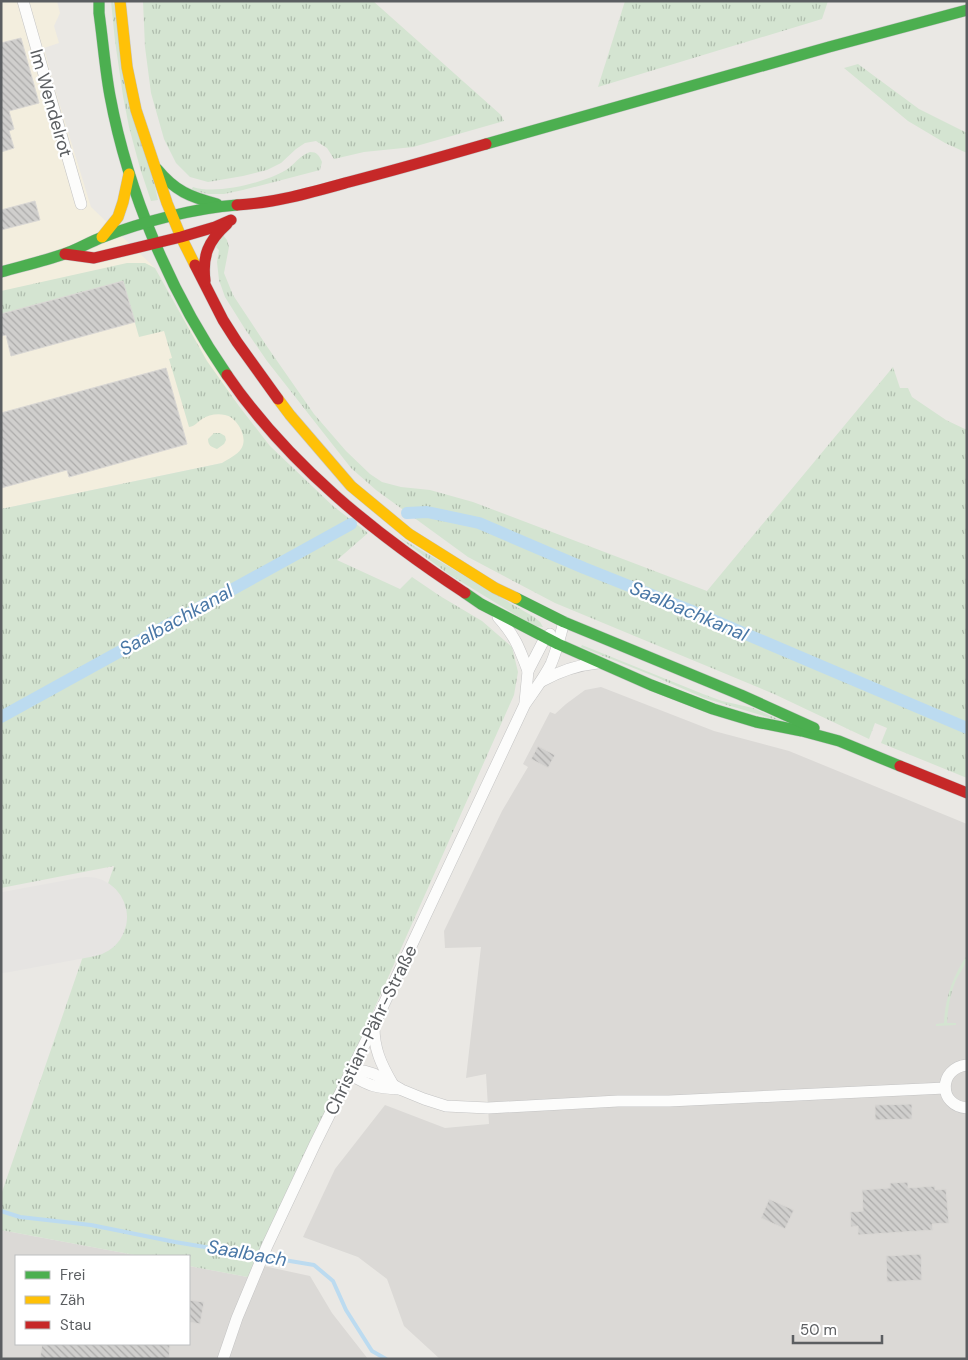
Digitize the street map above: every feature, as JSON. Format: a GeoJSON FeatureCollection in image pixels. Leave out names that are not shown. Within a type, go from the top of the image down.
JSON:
{"type":"FeatureCollection","features":[{"type":"Feature","properties":{"kind":"main road"},"geometry":{"type":"LineString","coordinates":[[99,1],[110,96],[129,174],[147,223],[182,302],[213,355],[244,400],[279,441],[341,501],[422,565],[492,610],[558,644],[713,709],[756,722],[839,742],[967,793]]}},
{"type":"Feature","properties":{"kind":"main road"},"geometry":{"type":"LineString","coordinates":[[120,1],[131,90],[136,110],[172,217],[181,237],[223,320],[237,342],[290,415],[351,486],[404,530],[495,588],[564,622],[771,707],[839,742]]}},
{"type":"Feature","properties":{"kind":"main road"},"geometry":{"type":"LineString","coordinates":[[1,272],[65,254],[102,236],[147,223],[193,211],[223,206],[257,204],[330,187],[967,10]]}},
{"type":"Feature","properties":{"kind":"main road"},"geometry":{"type":"LineString","coordinates":[[153,163],[166,180],[184,194],[223,206]]}},
{"type":"Feature","properties":{"kind":"main road"},"geometry":{"type":"LineString","coordinates":[[102,236],[118,217],[124,202],[129,174]]}},
{"type":"Feature","properties":{"kind":"main road"},"geometry":{"type":"LineString","coordinates":[[206,288],[203,268],[205,252],[222,228],[257,204]]}},
{"type":"Feature","properties":{"kind":"main road"},"geometry":{"type":"LineString","coordinates":[[65,254],[94,258],[156,244],[215,227],[232,220]]}},
{"type":"Feature","properties":{"kind":"street","name":"Im Wendelrot"},"geometry":{"type":"LineString","coordinates":[[23,1],[80,204]]}},
{"type":"Feature","properties":{"kind":"street"},"geometry":{"type":"LineString","coordinates":[[492,610],[509,629],[519,645],[528,671]]}},
{"type":"Feature","properties":{"kind":"street","name":"Christian-Pähr-Straße"},"geometry":{"type":"LineString","coordinates":[[525,704],[528,671],[546,638],[564,622]]}},
{"type":"Feature","properties":{"kind":"street","name":"Christian-Pähr-Straße"},"geometry":{"type":"LineString","coordinates":[[223,1359],[237,1318],[267,1246],[374,1025],[525,704],[552,663],[564,622]]}},
{"type":"Feature","properties":{"kind":"street"},"geometry":{"type":"LineString","coordinates":[[541,682],[568,668],[599,662]]}},
{"type":"Feature","properties":{"kind":"street"},"geometry":{"type":"LineString","coordinates":[[374,1025],[374,1041],[378,1054],[397,1087]]}},
{"type":"Feature","properties":{"kind":"street"},"geometry":{"type":"LineString","coordinates":[[967,1064],[955,1068],[949,1074],[945,1088],[950,1101],[967,1108]]}},
{"type":"Feature","properties":{"kind":"street"},"geometry":{"type":"LineString","coordinates":[[349,1074],[356,1071],[374,1074],[397,1087],[446,1106],[502,1108],[596,1102],[669,1101],[945,1088]]}},
{"type":"Feature","properties":{"kind":"shaded area"},"geometry":{"type":"Polygon","coordinates":[[[1,1],[57,1],[60,13],[54,26],[59,43],[44,48],[91,207],[155,268],[173,301],[239,406],[270,446],[222,463],[1,509],[1,1]]]}},
{"type":"Feature","properties":{"kind":"shaded area"},"geometry":{"type":"Polygon","coordinates":[[[601,687],[714,731],[789,751],[967,824],[967,1359],[440,1359],[404,1326],[387,1279],[358,1257],[303,1237],[335,1169],[385,1105],[445,1128],[489,1124],[486,1074],[466,1078],[481,947],[445,948],[444,931],[502,811],[528,767],[523,764],[550,712],[555,714],[585,690],[601,687]]]}},
{"type":"Feature","properties":{"kind":"shaded area"},"geometry":{"type":"Polygon","coordinates":[[[1,1230],[135,1255],[15,1255],[15,1345],[190,1345],[190,1266],[253,1278],[259,1265],[310,1276],[332,1313],[368,1359],[1,1359],[1,1230]]]}},
{"type":"Feature","properties":{"kind":"green space"},"geometry":{"type":"Polygon","coordinates":[[[111,1],[113,1],[158,200],[151,201],[129,127],[115,41],[111,1]]]}},
{"type":"Feature","properties":{"kind":"green space"},"geometry":{"type":"Polygon","coordinates":[[[143,1],[373,1],[501,115],[504,121],[413,147],[364,152],[334,159],[327,148],[316,141],[305,143],[281,163],[267,170],[208,182],[190,177],[176,163],[164,139],[151,93],[145,47],[143,1]]]}},
{"type":"Feature","properties":{"kind":"green space"},"geometry":{"type":"Polygon","coordinates":[[[625,1],[828,1],[822,19],[598,87],[625,1]]]}},
{"type":"Feature","properties":{"kind":"green space"},"geometry":{"type":"Polygon","coordinates":[[[858,64],[919,109],[967,133],[967,153],[945,143],[908,121],[844,68],[858,64]]]}},
{"type":"Feature","properties":{"kind":"green space"},"geometry":{"type":"Polygon","coordinates":[[[310,152],[316,153],[320,157],[322,162],[320,170],[224,194],[208,194],[191,190],[193,187],[214,190],[227,189],[253,183],[277,175],[286,170],[303,155],[310,152]]]}},
{"type":"Feature","properties":{"kind":"green space"},"geometry":{"type":"Polygon","coordinates":[[[223,235],[229,247],[224,273],[233,295],[314,414],[346,451],[370,474],[382,482],[401,487],[430,490],[473,502],[707,591],[893,367],[900,388],[908,388],[912,397],[946,420],[967,430],[967,778],[881,743],[887,728],[875,723],[869,739],[774,694],[555,603],[468,557],[376,490],[351,468],[267,361],[225,297],[219,280],[217,262],[219,250],[216,247],[223,235]]]}},
{"type":"Feature","properties":{"kind":"green space"},"geometry":{"type":"Polygon","coordinates":[[[127,263],[145,263],[155,268],[207,361],[270,446],[333,506],[368,533],[337,560],[400,589],[412,577],[482,621],[512,647],[518,672],[514,695],[253,1278],[190,1266],[190,1255],[135,1255],[1,1230],[1,1195],[114,866],[1,888],[1,509],[222,463],[241,449],[244,439],[234,420],[225,415],[210,415],[189,427],[169,359],[172,358],[164,331],[139,337],[123,281],[1,314],[1,291],[127,263]]]}},
{"type":"Feature","properties":{"kind":"green space"},"geometry":{"type":"Polygon","coordinates":[[[214,433],[220,433],[225,436],[226,440],[217,449],[211,446],[208,441],[214,433]]]}},
{"type":"Feature","properties":{"kind":"green space"},"geometry":{"type":"Polygon","coordinates":[[[397,536],[534,617],[543,627],[534,626],[450,575],[397,536]]]}},
{"type":"Feature","properties":{"kind":"green space"},"geometry":{"type":"Polygon","coordinates":[[[582,645],[703,694],[722,701],[753,708],[787,723],[704,698],[581,647],[582,645]]]}},
{"type":"Feature","properties":{"kind":"green space"},"geometry":{"type":"Polygon","coordinates":[[[967,955],[965,965],[954,985],[949,1006],[947,1023],[956,1023],[956,1025],[936,1026],[936,1024],[944,1023],[946,1005],[951,988],[967,955]]]}},
{"type":"Feature","properties":{"kind":"building"},"geometry":{"type":"Polygon","coordinates":[[[21,38],[39,103],[9,111],[14,129],[9,131],[14,148],[1,152],[1,43],[21,38]]]}},
{"type":"Feature","properties":{"kind":"building"},"geometry":{"type":"Polygon","coordinates":[[[35,201],[40,220],[1,230],[1,210],[35,201]]]}},
{"type":"Feature","properties":{"kind":"building"},"geometry":{"type":"Polygon","coordinates":[[[123,281],[135,322],[11,356],[6,335],[1,336],[1,314],[123,281]]]}},
{"type":"Feature","properties":{"kind":"building"},"geometry":{"type":"Polygon","coordinates":[[[166,368],[187,444],[69,477],[67,470],[1,488],[1,413],[166,368]]]}},
{"type":"Feature","properties":{"kind":"building"},"geometry":{"type":"Polygon","coordinates":[[[538,746],[555,755],[548,768],[531,759],[538,746]]]}},
{"type":"Feature","properties":{"kind":"building"},"geometry":{"type":"Polygon","coordinates":[[[912,1104],[912,1119],[875,1120],[875,1105],[912,1104]]]}},
{"type":"Feature","properties":{"kind":"building"},"geometry":{"type":"Polygon","coordinates":[[[908,1182],[908,1188],[935,1186],[935,1190],[946,1189],[949,1223],[932,1224],[933,1230],[858,1235],[858,1226],[851,1227],[850,1212],[863,1211],[862,1190],[890,1188],[890,1183],[908,1182]]]}},
{"type":"Feature","properties":{"kind":"building"},"geometry":{"type":"Polygon","coordinates":[[[769,1199],[794,1210],[785,1229],[761,1218],[769,1199]]]}},
{"type":"Feature","properties":{"kind":"building"},"geometry":{"type":"Polygon","coordinates":[[[921,1254],[922,1280],[887,1282],[886,1256],[921,1254]]]}},
{"type":"Feature","properties":{"kind":"building"},"geometry":{"type":"Polygon","coordinates":[[[190,1300],[204,1302],[200,1324],[190,1322],[190,1300]]]}},
{"type":"Feature","properties":{"kind":"building"},"geometry":{"type":"Polygon","coordinates":[[[42,1345],[170,1345],[169,1359],[40,1359],[42,1345]]]}},
{"type":"Feature","properties":{"kind":"waterway","name":"Saalbachkanal"},"geometry":{"type":"LineString","coordinates":[[407,513],[427,512],[479,523],[967,728]]}},
{"type":"Feature","properties":{"kind":"waterway","name":"Saalbachkanal"},"geometry":{"type":"LineString","coordinates":[[1,717],[351,524]]}},
{"type":"Feature","properties":{"kind":"waterway","name":"Saalbach"},"geometry":{"type":"LineString","coordinates":[[1,1211],[20,1217],[91,1225],[175,1242],[314,1265],[333,1281],[346,1310],[372,1351],[386,1359]]}},
{"type":"Feature","properties":{"kind":"runway"},"geometry":{"type":"LineString","coordinates":[[1,933],[87,917]]}},
{"type":"Feature","properties":{"kind":"traffic: fast"},"geometry":{"type":"LineString","coordinates":[[99,1],[110,96],[118,133],[140,206],[170,277],[207,344],[227,375]]}},
{"type":"Feature","properties":{"kind":"traffic: fast"},"geometry":{"type":"LineString","coordinates":[[486,144],[967,10]]}},
{"type":"Feature","properties":{"kind":"traffic: fast"},"geometry":{"type":"LineString","coordinates":[[157,169],[177,188],[199,199],[217,204]]}},
{"type":"Feature","properties":{"kind":"traffic: fast"},"geometry":{"type":"LineString","coordinates":[[1,272],[64,254],[103,237],[151,221],[186,212],[237,205]]}},
{"type":"Feature","properties":{"kind":"traffic: fast"},"geometry":{"type":"LineString","coordinates":[[465,593],[481,604],[558,644],[651,685],[713,709],[756,722],[839,741],[900,766]]}},
{"type":"Feature","properties":{"kind":"traffic: fast"},"geometry":{"type":"LineString","coordinates":[[516,598],[564,622],[741,695],[814,728]]}},
{"type":"Feature","properties":{"kind":"traffic: slow"},"geometry":{"type":"LineString","coordinates":[[120,1],[127,67],[136,110],[167,203],[195,265]]}},
{"type":"Feature","properties":{"kind":"traffic: slow"},"geometry":{"type":"LineString","coordinates":[[102,237],[118,217],[129,174]]}},
{"type":"Feature","properties":{"kind":"traffic: slow"},"geometry":{"type":"LineString","coordinates":[[278,399],[351,486],[409,534],[495,588],[516,598]]}},
{"type":"Feature","properties":{"kind":"traffic: jam"},"geometry":{"type":"LineString","coordinates":[[237,205],[265,202],[308,193],[486,144]]}},
{"type":"Feature","properties":{"kind":"traffic: jam"},"geometry":{"type":"LineString","coordinates":[[65,254],[94,258],[181,237],[231,220]]}},
{"type":"Feature","properties":{"kind":"traffic: jam"},"geometry":{"type":"LineString","coordinates":[[205,281],[204,272],[208,250],[220,230],[227,224]]}},
{"type":"Feature","properties":{"kind":"traffic: jam"},"geometry":{"type":"LineString","coordinates":[[195,265],[223,320],[278,399]]}},
{"type":"Feature","properties":{"kind":"traffic: jam"},"geometry":{"type":"LineString","coordinates":[[227,375],[251,408],[305,468],[366,522],[398,547],[465,593]]}},
{"type":"Feature","properties":{"kind":"traffic: jam"},"geometry":{"type":"LineString","coordinates":[[900,766],[967,793]]}}]}
